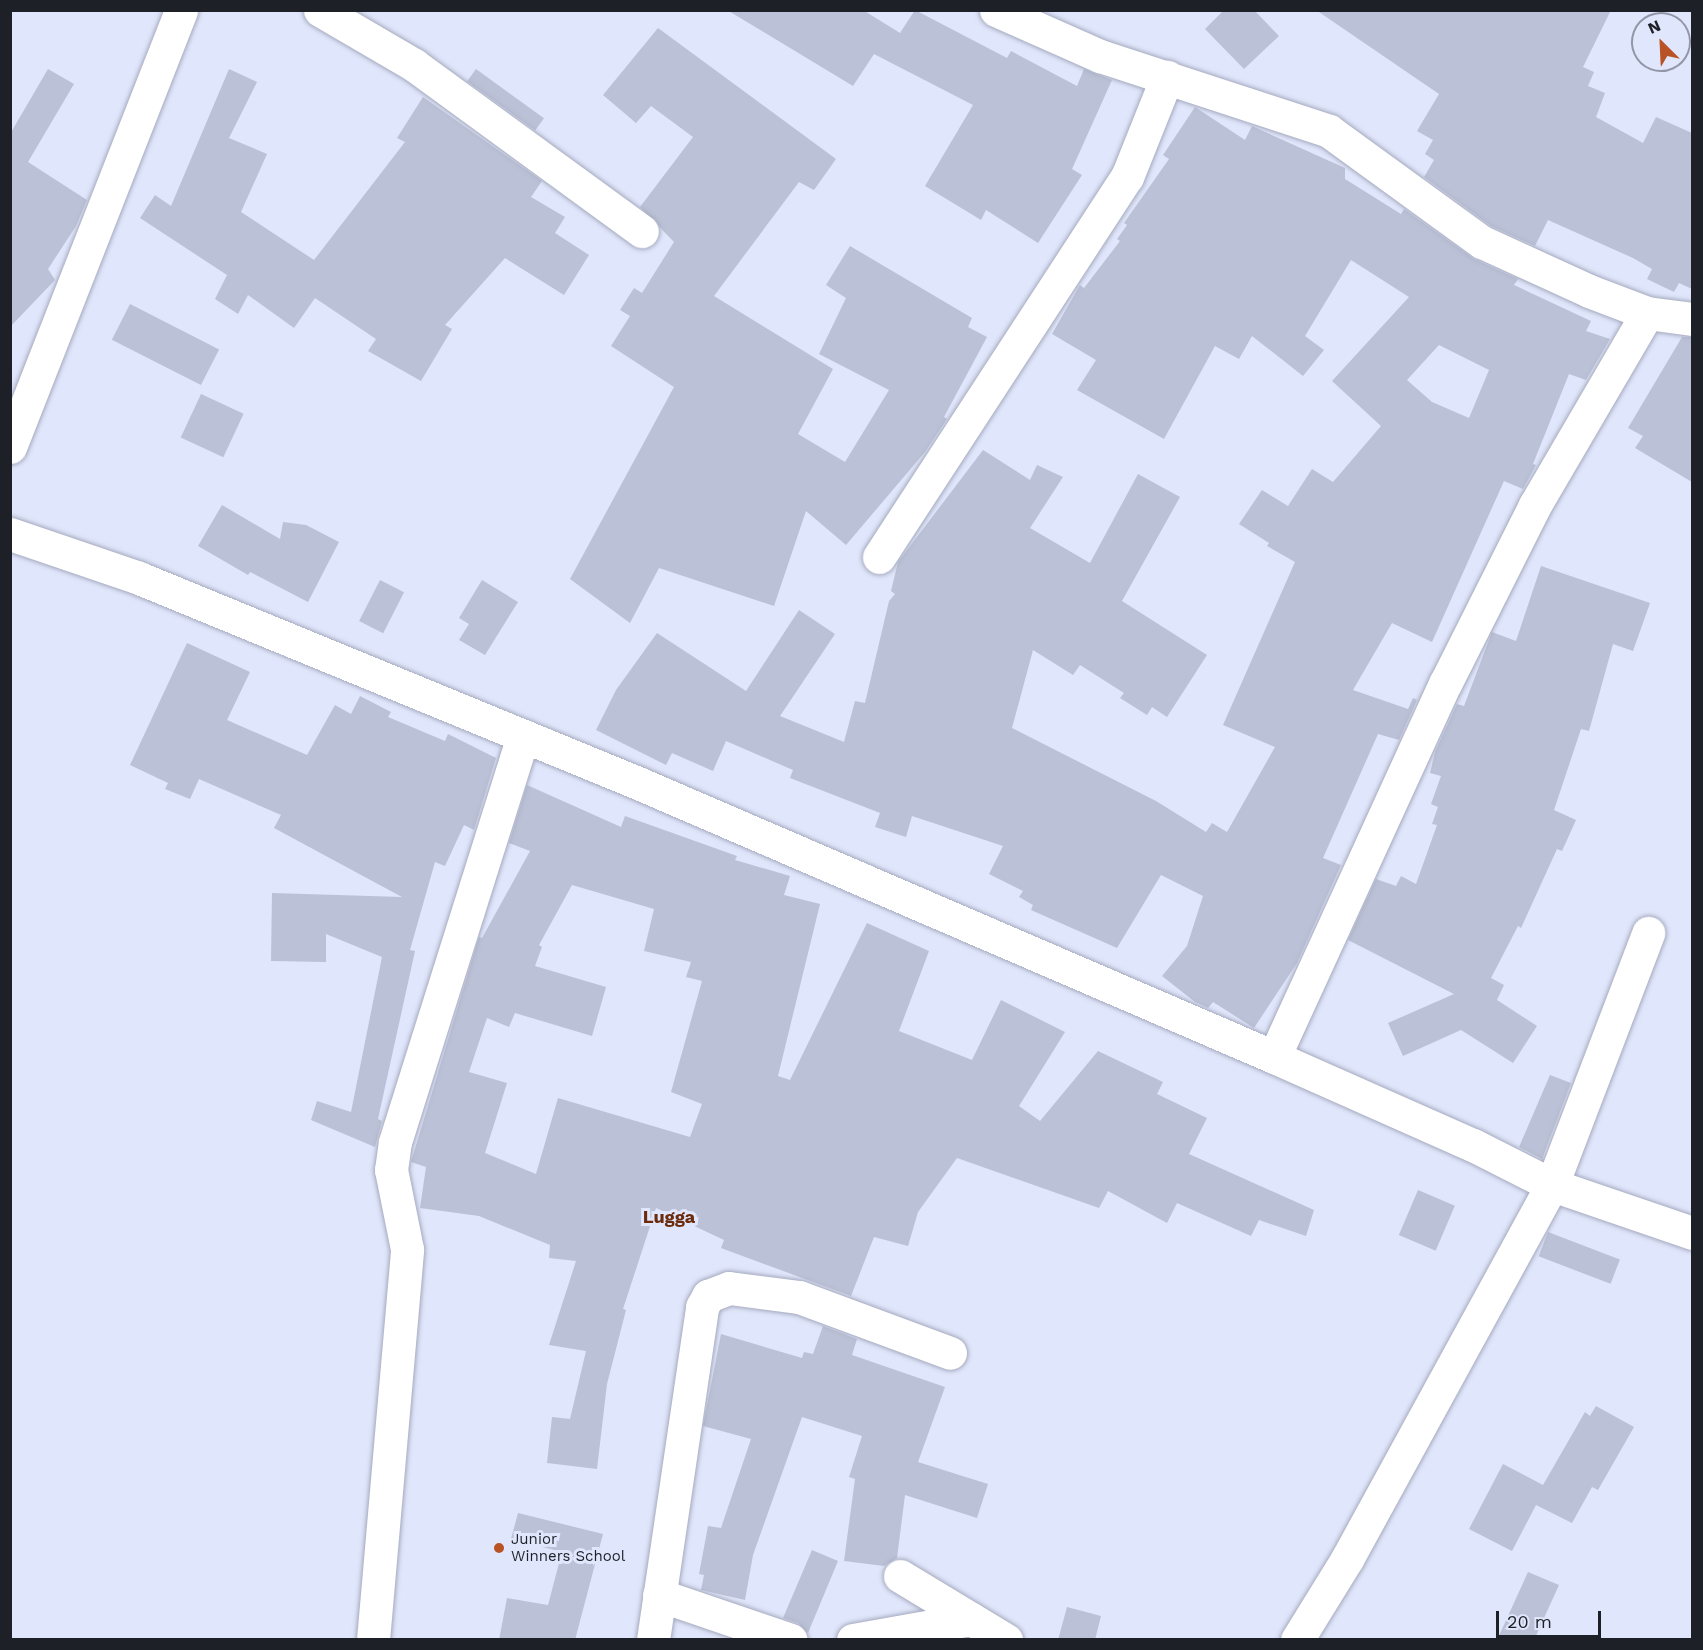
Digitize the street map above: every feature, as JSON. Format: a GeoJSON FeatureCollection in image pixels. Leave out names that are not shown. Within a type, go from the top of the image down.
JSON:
{"type":"FeatureCollection","features":[{"type":"Feature","properties":{"kind":"street"},"geometry":{"type":"LineString","coordinates":[[10,447],[181,10]]}},
{"type":"Feature","properties":{"kind":"street"},"geometry":{"type":"LineString","coordinates":[[320,10],[414,65],[642,231]]}},
{"type":"Feature","properties":{"kind":"street"},"geometry":{"type":"LineString","coordinates":[[996,10],[1100,56],[1329,131],[1482,242],[1588,291],[1647,313],[1692,319]]}},
{"type":"Feature","properties":{"kind":"street"},"geometry":{"type":"LineString","coordinates":[[879,557],[1127,177],[1167,77]]}},
{"type":"Feature","properties":{"kind":"street"},"geometry":{"type":"LineString","coordinates":[[1274,1057],[1446,682],[1535,505],[1647,313]]}},
{"type":"Feature","properties":{"kind":"street"},"geometry":{"type":"LineString","coordinates":[[10,534],[139,578],[523,736],[1274,1057],[1473,1145],[1552,1185],[1692,1233]]}},
{"type":"Feature","properties":{"kind":"street"},"geometry":{"type":"LineString","coordinates":[[374,1640],[406,1249],[391,1170],[395,1142],[523,736]]}},
{"type":"Feature","properties":{"kind":"street"},"geometry":{"type":"LineString","coordinates":[[1297,1640],[1347,1559],[1552,1185],[1648,933]]}},
{"type":"Feature","properties":{"kind":"street"},"geometry":{"type":"LineString","coordinates":[[653,1640],[702,1307],[708,1296],[729,1288],[799,1297],[950,1353]]}},
{"type":"Feature","properties":{"kind":"street"},"geometry":{"type":"LineString","coordinates":[[900,1576],[1006,1640]]}},
{"type":"Feature","properties":{"kind":"street"},"geometry":{"type":"LineString","coordinates":[[659,1595],[791,1640]]}},
{"type":"Feature","properties":{"kind":"street"},"geometry":{"type":"LineString","coordinates":[[853,1640],[972,1619]]}},
{"type":"Feature","properties":{"kind":"building"},"geometry":{"type":"Polygon","coordinates":[[[727,10],[863,10],[900,33],[915,10],[1007,58],[1011,51],[1077,86],[1084,69],[1112,80],[1072,169],[1082,175],[1038,243],[986,210],[981,220],[925,186],[973,105],[874,54],[853,86],[727,10]]]}},
{"type":"Feature","properties":{"kind":"building"},"geometry":{"type":"Polygon","coordinates":[[[1224,10],[1254,10],[1279,36],[1244,69],[1205,29],[1224,10]]]}},
{"type":"Feature","properties":{"kind":"building"},"geometry":{"type":"Polygon","coordinates":[[[1316,10],[1611,10],[1583,67],[1594,72],[1588,86],[1605,93],[1596,117],[1643,143],[1656,117],[1692,133],[1692,289],[1679,283],[1674,292],[1647,279],[1652,269],[1633,258],[1548,220],[1535,246],[1491,226],[1424,177],[1434,160],[1425,154],[1433,140],[1417,131],[1439,94],[1316,10]]]}},
{"type":"Feature","properties":{"kind":"building"},"geometry":{"type":"Polygon","coordinates":[[[658,28],[836,159],[814,190],[799,182],[714,296],[833,369],[798,434],[845,462],[889,390],[819,354],[846,298],[826,285],[850,246],[972,318],[968,327],[987,337],[944,417],[947,419],[925,452],[846,545],[806,511],[774,606],[659,568],[630,623],[570,579],[674,387],[611,346],[630,316],[620,310],[634,288],[642,293],[674,242],[640,207],[693,137],[651,106],[636,123],[603,95],[658,28]]]}},
{"type":"Feature","properties":{"kind":"building"},"geometry":{"type":"Polygon","coordinates":[[[48,69],[74,84],[28,162],[87,200],[76,226],[48,269],[55,280],[10,327],[10,134],[48,69]]]}},
{"type":"Feature","properties":{"kind":"building"},"geometry":{"type":"Polygon","coordinates":[[[229,69],[257,82],[229,138],[267,154],[241,212],[314,260],[405,142],[397,138],[423,97],[542,181],[531,197],[565,217],[555,233],[589,255],[564,295],[505,258],[445,325],[452,329],[421,381],[368,351],[376,339],[315,298],[294,328],[248,295],[238,314],[215,299],[227,275],[140,218],[155,195],[171,206],[229,69]]]}},
{"type":"Feature","properties":{"kind":"building"},"geometry":{"type":"Polygon","coordinates":[[[476,69],[544,118],[535,131],[467,81],[476,69]]]}},
{"type":"Feature","properties":{"kind":"building"},"geometry":{"type":"Polygon","coordinates":[[[1195,107],[1245,140],[1252,126],[1345,168],[1345,179],[1401,214],[1404,209],[1474,259],[1518,279],[1514,285],[1591,321],[1586,331],[1610,339],[1586,380],[1569,374],[1533,464],[1536,465],[1523,489],[1504,481],[1432,642],[1392,623],[1353,690],[1408,709],[1413,698],[1417,700],[1399,740],[1378,734],[1323,858],[1341,865],[1297,963],[1254,1028],[1213,1002],[1208,1008],[1195,1002],[1162,976],[1187,946],[1203,896],[1161,875],[1117,948],[1031,910],[1033,905],[1019,897],[1023,891],[989,874],[1003,846],[912,816],[906,837],[875,827],[880,813],[790,778],[793,770],[726,741],[713,771],[672,753],[666,765],[596,730],[616,690],[657,633],[746,691],[799,610],[835,634],[780,716],[844,742],[855,701],[865,703],[889,601],[895,594],[891,591],[898,562],[983,450],[1030,480],[1037,465],[1063,477],[1030,528],[1090,563],[1138,474],[1180,497],[1122,601],[1207,655],[1167,717],[1152,707],[1147,715],[1120,698],[1124,693],[1080,665],[1073,675],[1033,650],[1012,728],[1156,801],[1206,832],[1212,823],[1227,832],[1275,747],[1223,725],[1295,562],[1267,546],[1269,543],[1239,524],[1262,490],[1288,506],[1312,469],[1333,482],[1381,426],[1332,381],[1409,297],[1351,260],[1305,336],[1324,350],[1303,376],[1252,336],[1239,359],[1215,346],[1164,439],[1077,390],[1096,360],[1052,334],[1080,285],[1084,288],[1120,241],[1117,239],[1127,225],[1124,223],[1169,159],[1163,155],[1195,107]],[[1439,345],[1407,380],[1432,402],[1469,418],[1489,370],[1439,345]]]}},
{"type":"Feature","properties":{"kind":"building"},"geometry":{"type":"Polygon","coordinates":[[[130,304],[219,349],[201,385],[112,340],[130,304]]]}},
{"type":"Feature","properties":{"kind":"building"},"geometry":{"type":"Polygon","coordinates":[[[1682,337],[1692,337],[1692,482],[1635,448],[1643,436],[1628,428],[1682,337]]]}},
{"type":"Feature","properties":{"kind":"building"},"geometry":{"type":"Polygon","coordinates":[[[201,394],[244,414],[223,457],[181,438],[201,394]]]}},
{"type":"Feature","properties":{"kind":"building"},"geometry":{"type":"Polygon","coordinates":[[[222,505],[280,539],[283,522],[306,525],[339,542],[308,602],[250,572],[248,575],[198,546],[222,505]]]}},
{"type":"Feature","properties":{"kind":"building"},"geometry":{"type":"Polygon","coordinates":[[[1541,566],[1650,603],[1633,651],[1613,644],[1589,731],[1581,729],[1554,810],[1576,820],[1562,851],[1557,849],[1521,928],[1518,926],[1491,978],[1504,985],[1497,1000],[1537,1026],[1513,1063],[1461,1030],[1403,1056],[1388,1023],[1454,994],[1348,940],[1376,879],[1396,886],[1401,876],[1416,884],[1437,825],[1432,824],[1438,807],[1431,804],[1441,776],[1430,773],[1435,752],[1457,704],[1464,706],[1492,632],[1516,641],[1541,566]]]}},
{"type":"Feature","properties":{"kind":"building"},"geometry":{"type":"Polygon","coordinates":[[[380,580],[404,592],[383,633],[359,621],[380,580]]]}},
{"type":"Feature","properties":{"kind":"building"},"geometry":{"type":"Polygon","coordinates":[[[482,580],[518,602],[485,655],[459,640],[469,624],[459,618],[482,580]]]}},
{"type":"Feature","properties":{"kind":"building"},"geometry":{"type":"Polygon","coordinates":[[[187,643],[250,672],[227,720],[307,755],[335,705],[351,714],[360,696],[391,712],[388,717],[445,741],[448,734],[496,758],[474,830],[464,825],[445,866],[435,862],[410,950],[415,951],[378,1119],[382,1121],[375,1147],[311,1120],[317,1101],[351,1112],[382,957],[326,934],[326,962],[271,961],[272,893],[402,897],[274,828],[281,815],[199,779],[190,799],[165,789],[168,783],[130,765],[187,643]]]}},
{"type":"Feature","properties":{"kind":"building"},"geometry":{"type":"Polygon","coordinates":[[[527,785],[621,827],[625,816],[737,856],[735,860],[790,876],[784,895],[820,904],[778,1076],[790,1080],[867,923],[929,951],[899,1031],[972,1060],[1001,1000],[1065,1032],[1019,1106],[1040,1121],[1098,1051],[1163,1082],[1157,1094],[1207,1118],[1189,1154],[1314,1210],[1306,1236],[1259,1220],[1251,1236],[1177,1203],[1167,1223],[1108,1191],[1099,1208],[957,1158],[918,1212],[908,1246],[874,1237],[851,1296],[721,1248],[724,1240],[656,1208],[623,1309],[626,1310],[607,1384],[597,1469],[547,1463],[552,1417],[570,1419],[586,1351],[549,1345],[576,1261],[549,1258],[550,1245],[479,1216],[420,1208],[426,1167],[411,1162],[479,937],[482,938],[530,851],[509,843],[527,785]],[[572,885],[539,945],[542,947],[535,966],[606,987],[592,1036],[515,1013],[509,1027],[487,1018],[469,1072],[507,1083],[485,1153],[536,1174],[558,1098],[690,1137],[702,1104],[671,1092],[702,981],[686,977],[691,962],[644,951],[654,909],[572,885]]]}},
{"type":"Feature","properties":{"kind":"building"},"geometry":{"type":"Polygon","coordinates":[[[1550,1075],[1571,1083],[1542,1159],[1519,1147],[1550,1075]]]}},
{"type":"Feature","properties":{"kind":"building"},"geometry":{"type":"Polygon","coordinates":[[[1418,1190],[1455,1206],[1436,1251],[1399,1235],[1418,1190]]]}},
{"type":"Feature","properties":{"kind":"building"},"geometry":{"type":"Polygon","coordinates":[[[1548,1232],[1620,1260],[1611,1284],[1539,1256],[1548,1232]]]}},
{"type":"Feature","properties":{"kind":"building"},"geometry":{"type":"Polygon","coordinates":[[[823,1326],[857,1339],[852,1355],[945,1387],[918,1462],[988,1484],[977,1518],[905,1495],[897,1558],[884,1566],[844,1561],[855,1479],[849,1477],[862,1436],[802,1417],[753,1555],[745,1600],[701,1590],[704,1575],[699,1574],[708,1526],[721,1528],[751,1439],[703,1426],[721,1334],[802,1358],[804,1352],[813,1354],[823,1326]]]}},
{"type":"Feature","properties":{"kind":"building"},"geometry":{"type":"Polygon","coordinates":[[[1596,1406],[1634,1427],[1598,1490],[1592,1487],[1572,1523],[1536,1505],[1512,1551],[1469,1529],[1503,1464],[1543,1485],[1585,1412],[1590,1416],[1596,1406]]]}},
{"type":"Feature","properties":{"kind":"building"},"geometry":{"type":"Polygon","coordinates":[[[518,1513],[603,1534],[575,1640],[499,1640],[507,1598],[548,1605],[562,1552],[511,1539],[518,1513]]]}},
{"type":"Feature","properties":{"kind":"building"},"geometry":{"type":"Polygon","coordinates":[[[812,1550],[838,1561],[808,1633],[798,1623],[783,1618],[812,1550]]]}},
{"type":"Feature","properties":{"kind":"building"},"geometry":{"type":"Polygon","coordinates":[[[1528,1572],[1559,1585],[1534,1640],[1497,1640],[1528,1572]]]}},
{"type":"Feature","properties":{"kind":"building"},"geometry":{"type":"Polygon","coordinates":[[[1067,1607],[1101,1616],[1095,1640],[1058,1640],[1067,1607]]]}},
{"type":"Feature","properties":{"kind":"place","name":"Junior Winners School"},"geometry":{"type":"Point","coordinates":[499,1548]}},
{"type":"Feature","properties":{"kind":"district","name":"Lugga"},"geometry":{"type":"Point","coordinates":[669,1217]}}]}
